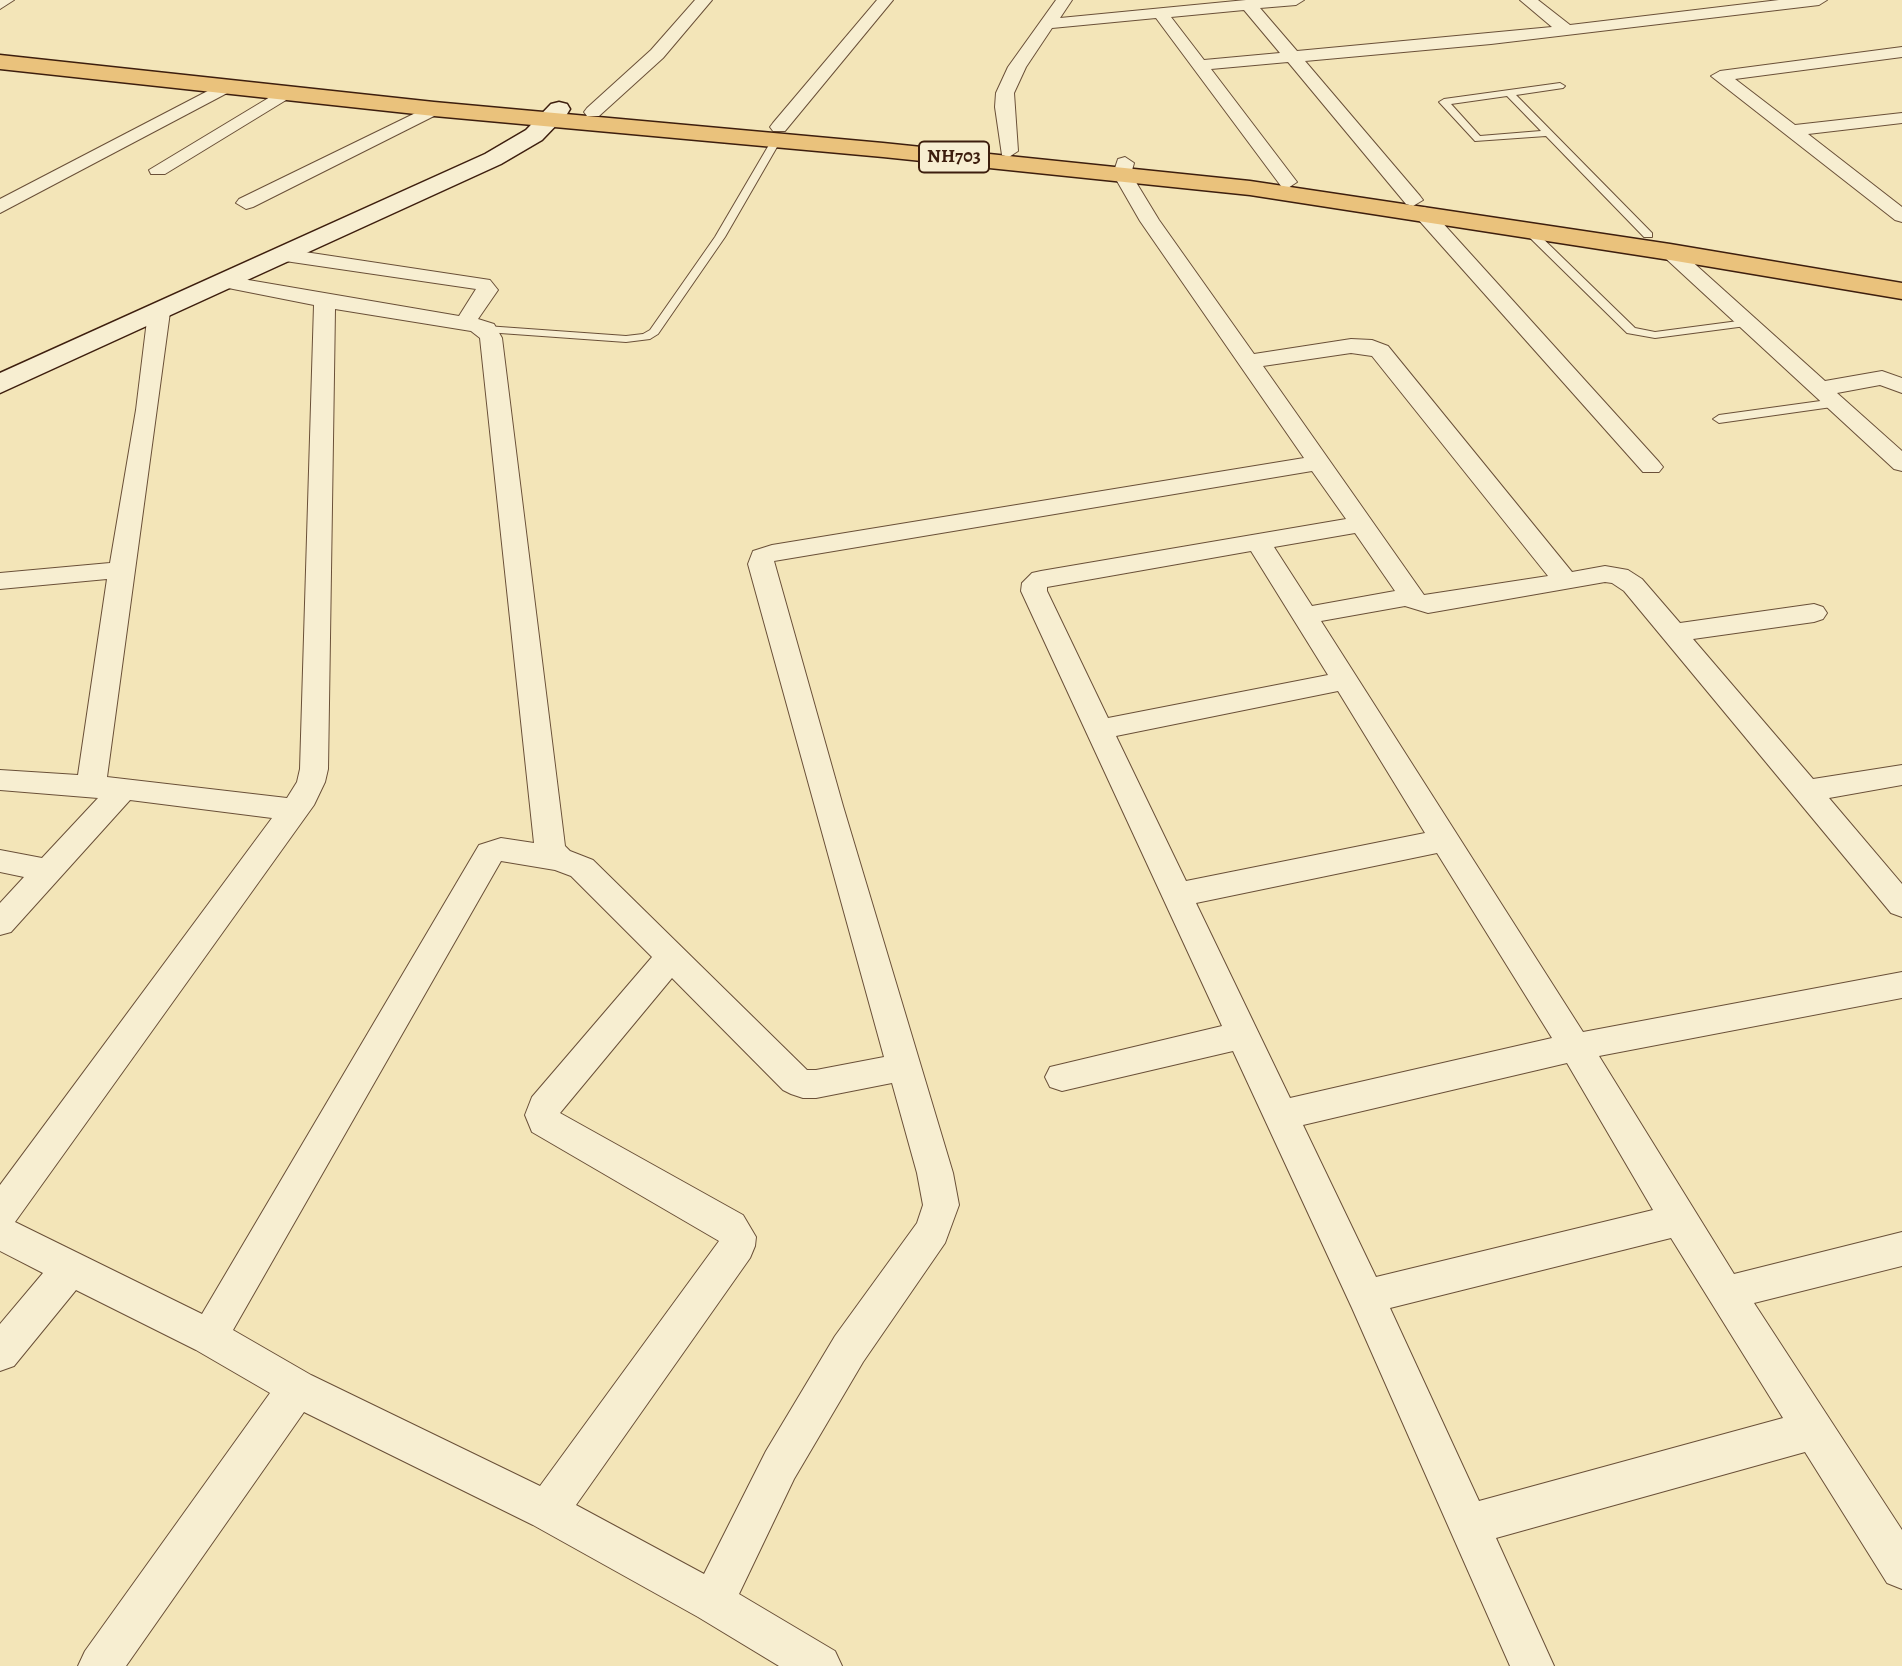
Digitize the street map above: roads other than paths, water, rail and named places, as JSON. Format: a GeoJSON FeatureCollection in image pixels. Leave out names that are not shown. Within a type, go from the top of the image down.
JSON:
{"type":"FeatureCollection","features":[{"type":"Feature","properties":{"kind":"highway","name":"NH703"},"geometry":{"type":"LineString","coordinates":[[0,51],[554,114],[1124,169],[1288,182],[1528,230],[1902,291]]}},
{"type":"Feature","properties":{"kind":"highway","name":"NH703"},"geometry":{"type":"LineString","coordinates":[[0,62],[434,108],[554,114],[593,113],[777,134],[1009,150],[1250,188],[1648,235],[1902,278]]}},
{"type":"Feature","properties":{"kind":"street"},"geometry":{"type":"LineString","coordinates":[[0,4],[6,0]]}},
{"type":"Feature","properties":{"kind":"street"},"geometry":{"type":"LineString","coordinates":[[593,113],[657,54],[704,0]]}},
{"type":"Feature","properties":{"kind":"street"},"geometry":{"type":"LineString","coordinates":[[777,134],[886,0]]}},
{"type":"Feature","properties":{"kind":"street"},"geometry":{"type":"LineString","coordinates":[[1009,150],[1005,93],[1017,67],[1064,0]]}},
{"type":"Feature","properties":{"kind":"street"},"geometry":{"type":"LineString","coordinates":[[1047,24],[1297,0]]}},
{"type":"Feature","properties":{"kind":"street"},"geometry":{"type":"LineString","coordinates":[[1528,0],[1565,29]]}},
{"type":"Feature","properties":{"kind":"street"},"geometry":{"type":"LineString","coordinates":[[1202,65],[1295,58],[1819,0]]}},
{"type":"Feature","properties":{"kind":"street"},"geometry":{"type":"LineString","coordinates":[[1249,5],[1418,206],[1651,467]]}},
{"type":"Feature","properties":{"kind":"street"},"geometry":{"type":"LineString","coordinates":[[1160,13],[1288,182]]}},
{"type":"Feature","properties":{"kind":"street"},"geometry":{"type":"LineString","coordinates":[[1902,52],[1720,76],[1902,216]]}},
{"type":"Feature","properties":{"kind":"street"},"geometry":{"type":"LineString","coordinates":[[0,207],[225,87]]}},
{"type":"Feature","properties":{"kind":"street"},"geometry":{"type":"LineString","coordinates":[[158,170],[285,93]]}},
{"type":"Feature","properties":{"kind":"street"},"geometry":{"type":"LineString","coordinates":[[246,202],[434,108]]}},
{"type":"Feature","properties":{"kind":"street"},"geometry":{"type":"LineString","coordinates":[[0,384],[493,159],[534,135],[554,114]]}},
{"type":"Feature","properties":{"kind":"street"},"geometry":{"type":"LineString","coordinates":[[1791,131],[1902,118]]}},
{"type":"Feature","properties":{"kind":"street"},"geometry":{"type":"LineString","coordinates":[[1124,169],[1166,244],[1415,601],[1428,605],[1605,574],[1619,576],[1633,585],[1902,905]]}},
{"type":"Feature","properties":{"kind":"street"},"geometry":{"type":"LineString","coordinates":[[1671,252],[1902,464]]}},
{"type":"Feature","properties":{"kind":"street"},"geometry":{"type":"LineString","coordinates":[[285,255],[487,286],[488,290],[475,326]]}},
{"type":"Feature","properties":{"kind":"street"},"geometry":{"type":"LineString","coordinates":[[225,282],[475,326],[491,338],[550,850],[559,859]]}},
{"type":"Feature","properties":{"kind":"street"},"geometry":{"type":"LineString","coordinates":[[0,1214],[295,810],[304,797],[314,769],[325,301]]}},
{"type":"Feature","properties":{"kind":"street"},"geometry":{"type":"LineString","coordinates":[[91,786],[121,570],[148,410],[159,312]]}},
{"type":"Feature","properties":{"kind":"street"},"geometry":{"type":"LineString","coordinates":[[1248,362],[1351,346],[1372,346],[1380,351],[1566,581]]}},
{"type":"Feature","properties":{"kind":"street"},"geometry":{"type":"LineString","coordinates":[[1827,396],[1882,378],[1902,386]]}},
{"type":"Feature","properties":{"kind":"street"},"geometry":{"type":"LineString","coordinates":[[713,1602],[787,1454],[849,1349],[932,1231],[941,1205],[935,1173],[761,564],[762,557],[772,553],[1318,463]]}},
{"type":"Feature","properties":{"kind":"street"},"geometry":{"type":"LineString","coordinates":[[1363,524],[1041,579],[1035,583],[1034,591],[1366,1297],[1532,1666]]}},
{"type":"Feature","properties":{"kind":"street"},"geometry":{"type":"LineString","coordinates":[[1258,542],[1446,840],[1679,1220],[1902,1568]]}},
{"type":"Feature","properties":{"kind":"street"},"geometry":{"type":"LineString","coordinates":[[0,581],[121,570]]}},
{"type":"Feature","properties":{"kind":"street"},"geometry":{"type":"LineString","coordinates":[[1305,616],[1412,596]]}},
{"type":"Feature","properties":{"kind":"street"},"geometry":{"type":"LineString","coordinates":[[1673,633],[1814,613]]}},
{"type":"Feature","properties":{"kind":"street"},"geometry":{"type":"LineString","coordinates":[[1100,729],[1344,681]]}},
{"type":"Feature","properties":{"kind":"street"},"geometry":{"type":"LineString","coordinates":[[1807,791],[1902,775]]}},
{"type":"Feature","properties":{"kind":"street"},"geometry":{"type":"LineString","coordinates":[[0,780],[123,789],[295,810]]}},
{"type":"Feature","properties":{"kind":"street"},"geometry":{"type":"LineString","coordinates":[[0,922],[123,789]]}},
{"type":"Feature","properties":{"kind":"street"},"geometry":{"type":"LineString","coordinates":[[1177,895],[1446,840]]}},
{"type":"Feature","properties":{"kind":"street"},"geometry":{"type":"LineString","coordinates":[[209,1337],[490,853],[501,849],[559,859],[582,868],[795,1080],[803,1084],[904,1067]]}},
{"type":"Feature","properties":{"kind":"street"},"geometry":{"type":"LineString","coordinates":[[0,861],[49,871]]}},
{"type":"Feature","properties":{"kind":"street"},"geometry":{"type":"LineString","coordinates":[[547,1511],[737,1246],[738,1237],[730,1227],[544,1121],[542,1115],[544,1107],[671,957]]}},
{"type":"Feature","properties":{"kind":"street"},"geometry":{"type":"LineString","coordinates":[[1281,1115],[1575,1048],[1902,985]]}},
{"type":"Feature","properties":{"kind":"street"},"geometry":{"type":"LineString","coordinates":[[1062,1077],[1242,1035]]}},
{"type":"Feature","properties":{"kind":"street"},"geometry":{"type":"LineString","coordinates":[[1366,1297],[1679,1220]]}},
{"type":"Feature","properties":{"kind":"street"},"geometry":{"type":"LineString","coordinates":[[0,1233],[209,1337],[298,1388],[547,1511],[713,1602],[820,1666]]}},
{"type":"Feature","properties":{"kind":"street"},"geometry":{"type":"LineString","coordinates":[[1726,1293],[1902,1249]]}},
{"type":"Feature","properties":{"kind":"street"},"geometry":{"type":"LineString","coordinates":[[0,1353],[71,1268]]}},
{"type":"Feature","properties":{"kind":"street"},"geometry":{"type":"LineString","coordinates":[[105,1665],[298,1388]]}},
{"type":"Feature","properties":{"kind":"street"},"geometry":{"type":"LineString","coordinates":[[1467,1525],[1815,1429]]}},
{"type":"Feature","properties":{"kind":"lane"},"geometry":{"type":"LineString","coordinates":[[1548,134],[1478,139],[1444,102],[1560,86]]}},
{"type":"Feature","properties":{"kind":"lane"},"geometry":{"type":"LineString","coordinates":[[1509,93],[1648,235]]}},
{"type":"Feature","properties":{"kind":"lane"},"geometry":{"type":"LineString","coordinates":[[475,326],[626,339],[646,337],[654,332],[720,237],[777,134]]}},
{"type":"Feature","properties":{"kind":"lane"},"geometry":{"type":"LineString","coordinates":[[1528,230],[1631,331],[1655,335],[1746,323]]}},
{"type":"Feature","properties":{"kind":"lane"},"geometry":{"type":"LineString","coordinates":[[1719,419],[1827,396]]}}]}
